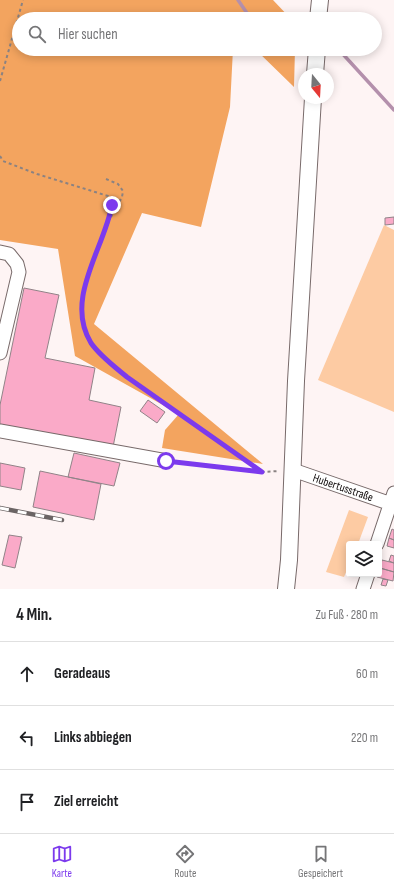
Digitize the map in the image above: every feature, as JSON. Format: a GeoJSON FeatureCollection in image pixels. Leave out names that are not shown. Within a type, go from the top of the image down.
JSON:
{"type":"FeatureCollection","features":[{"type":"Feature","properties":{"kind":"main road"},"geometry":{"type":"LineString","coordinates":[[319,12],[320,0]]}},
{"type":"Feature","properties":{"kind":"main road"},"geometry":{"type":"LineString","coordinates":[[315,68],[316,56]]}},
{"type":"Feature","properties":{"kind":"main road"},"geometry":{"type":"LineString","coordinates":[[286,589],[289,560],[296,381],[313,104]]}},
{"type":"Feature","properties":{"kind":"street"},"geometry":{"type":"LineString","coordinates":[[0,252],[9,254],[17,264],[19,272],[0,353]]}},
{"type":"Feature","properties":{"kind":"street"},"geometry":{"type":"LineString","coordinates":[[0,431],[166,461]]}},
{"type":"Feature","properties":{"kind":"street","name":"Hubertusstraße"},"geometry":{"type":"LineString","coordinates":[[293,470],[392,501]]}},
{"type":"Feature","properties":{"kind":"street"},"geometry":{"type":"LineString","coordinates":[[378,541],[392,501]]}},
{"type":"Feature","properties":{"kind":"street"},"geometry":{"type":"LineString","coordinates":[[363,589],[367,577]]}},
{"type":"Feature","properties":{"kind":"path"},"geometry":{"type":"LineString","coordinates":[[20,12],[23,0]]}},
{"type":"Feature","properties":{"kind":"path"},"geometry":{"type":"LineString","coordinates":[[0,81],[12,39]]}},
{"type":"Feature","properties":{"kind":"path"},"geometry":{"type":"LineString","coordinates":[[0,156],[3,161],[37,174],[108,196],[112,205],[109,220],[82,294],[83,322],[92,343],[108,361],[127,377],[262,472]]}},
{"type":"Feature","properties":{"kind":"path"},"geometry":{"type":"LineString","coordinates":[[106,179],[118,184],[123,191],[122,197],[109,220]]}},
{"type":"Feature","properties":{"kind":"path"},"geometry":{"type":"LineString","coordinates":[[166,461],[262,472],[293,470]]}},
{"type":"Feature","properties":{"kind":"shaded area"},"geometry":{"type":"Polygon","coordinates":[[[0,0],[273,0],[284,12],[12,12],[12,56],[233,56],[230,107],[201,227],[142,213],[94,324],[263,464],[162,448],[165,430],[179,414],[75,356],[58,249],[0,240],[0,0]]]}},
{"type":"Feature","properties":{"kind":"shaded area"},"geometry":{"type":"Polygon","coordinates":[[[262,56],[295,56],[294,87],[262,56]]]}},
{"type":"Feature","properties":{"kind":"shaded area"},"geometry":{"type":"Polygon","coordinates":[[[384,225],[394,230],[394,412],[318,380],[384,225]]]}},
{"type":"Feature","properties":{"kind":"shaded area"},"geometry":{"type":"Polygon","coordinates":[[[349,510],[368,517],[359,541],[346,541],[346,572],[344,577],[326,572],[349,510]]]}},
{"type":"Feature","properties":{"kind":"building"},"geometry":{"type":"Polygon","coordinates":[[[394,217],[394,224],[385,225],[385,218],[394,217]]]}},
{"type":"Feature","properties":{"kind":"building"},"geometry":{"type":"Polygon","coordinates":[[[24,288],[59,295],[45,358],[95,368],[89,400],[121,407],[113,447],[0,426],[0,405],[24,288]]]}},
{"type":"Feature","properties":{"kind":"building"},"geometry":{"type":"Polygon","coordinates":[[[148,400],[165,412],[157,423],[140,411],[148,400]]]}},
{"type":"Feature","properties":{"kind":"building"},"geometry":{"type":"Polygon","coordinates":[[[74,453],[120,463],[114,486],[68,477],[74,453]]]}},
{"type":"Feature","properties":{"kind":"building"},"geometry":{"type":"Polygon","coordinates":[[[0,463],[25,468],[21,490],[0,486],[0,463]]]}},
{"type":"Feature","properties":{"kind":"building"},"geometry":{"type":"Polygon","coordinates":[[[40,471],[101,484],[94,520],[33,507],[40,471]]]}},
{"type":"Feature","properties":{"kind":"building"},"geometry":{"type":"Polygon","coordinates":[[[392,529],[394,530],[394,540],[389,538],[392,529]]]}},
{"type":"Feature","properties":{"kind":"building"},"geometry":{"type":"Polygon","coordinates":[[[9,535],[22,537],[15,568],[2,565],[9,535]]]}},
{"type":"Feature","properties":{"kind":"building"},"geometry":{"type":"Polygon","coordinates":[[[389,538],[394,540],[394,548],[387,546],[389,538]]]}},
{"type":"Feature","properties":{"kind":"building"},"geometry":{"type":"Polygon","coordinates":[[[391,555],[394,556],[394,563],[389,561],[391,555]]]}},
{"type":"Feature","properties":{"kind":"building"},"geometry":{"type":"Polygon","coordinates":[[[382,560],[394,563],[394,572],[382,569],[382,560]]]}},
{"type":"Feature","properties":{"kind":"building"},"geometry":{"type":"Polygon","coordinates":[[[382,569],[394,572],[393,581],[377,577],[382,577],[382,569]]]}},
{"type":"Feature","properties":{"kind":"building"},"geometry":{"type":"Polygon","coordinates":[[[383,579],[388,580],[386,586],[381,585],[383,579]]]}},
{"type":"Feature","properties":{"kind":"waterway"},"geometry":{"type":"LineString","coordinates":[[238,0],[246,12]]}},
{"type":"Feature","properties":{"kind":"waterway"},"geometry":{"type":"LineString","coordinates":[[345,56],[394,110]]}},
{"type":"Feature","properties":{"kind":"railway"},"geometry":{"type":"LineString","coordinates":[[0,508],[62,520]]}},
{"type":"Feature","properties":{"kind":"route"},"geometry":{"type":"LineString","coordinates":[[112,205],[109,220],[82,294],[83,322],[92,343],[108,361],[127,377],[262,472],[166,461]]}}]}
